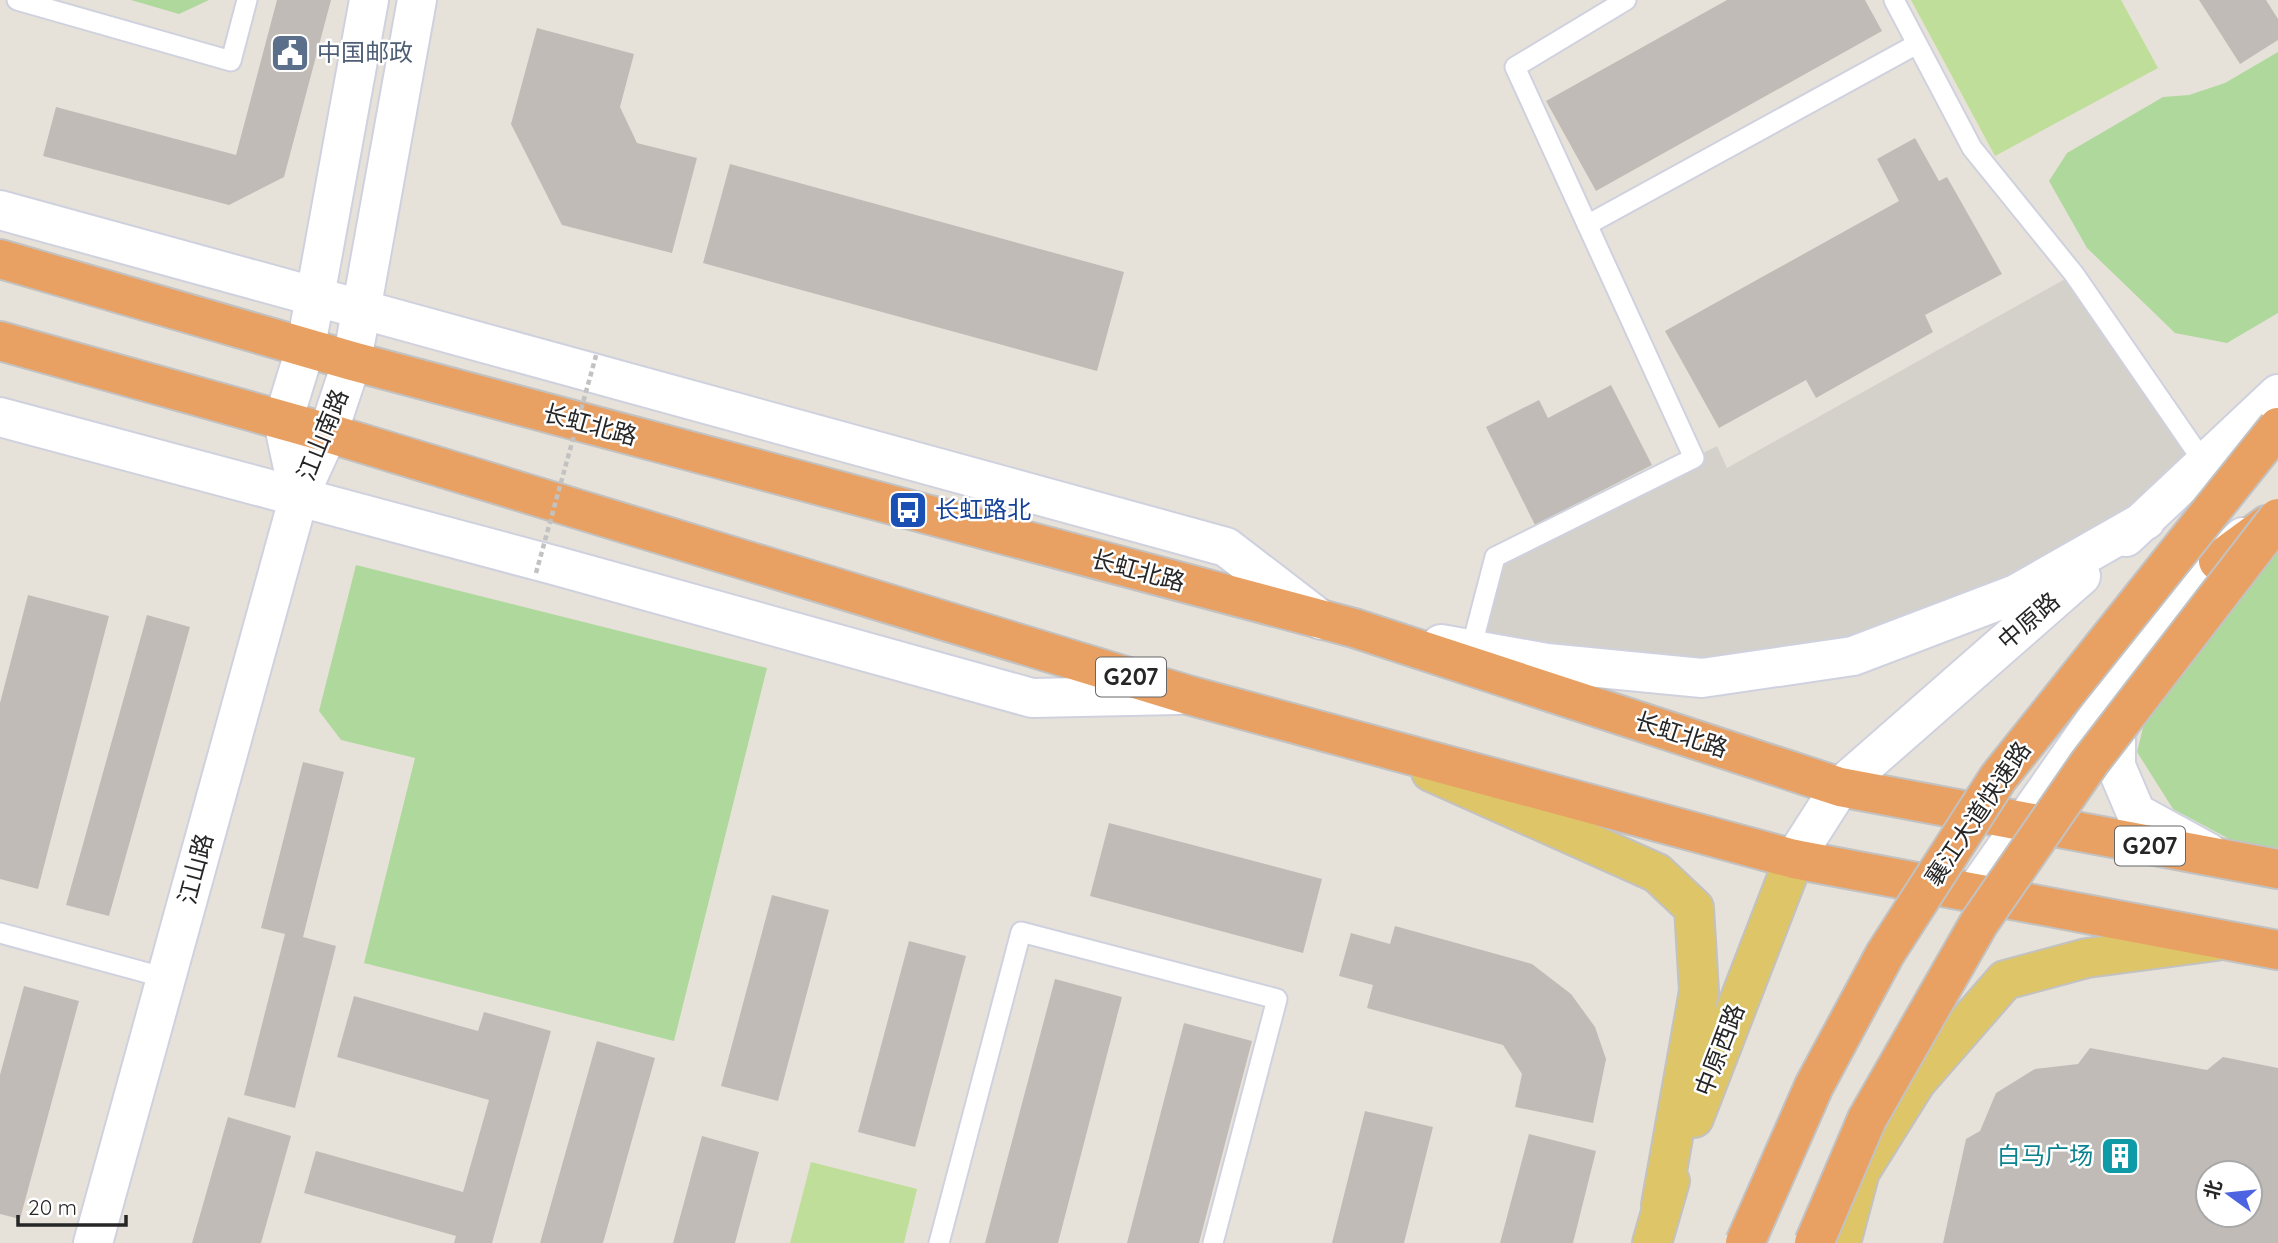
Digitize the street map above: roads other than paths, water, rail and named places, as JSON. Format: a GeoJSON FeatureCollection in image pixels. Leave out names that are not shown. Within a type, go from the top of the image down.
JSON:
{"type":"FeatureCollection","features":[{"type":"Feature","properties":{"kind":"highway","name":"长虹北路"},"geometry":{"type":"LineString","coordinates":[[0,259],[352,361],[1337,624],[1840,787],[2278,869]]}},
{"type":"Feature","properties":{"kind":"highway","name":"G207"},"geometry":{"type":"LineString","coordinates":[[0,341],[328,433],[1188,695],[1349,736],[1794,859],[2278,950]]}},
{"type":"Feature","properties":{"kind":"highway","name":"襄江大道快速路"},"geometry":{"type":"LineString","coordinates":[[1745,1243],[1814,1086],[1885,954],[1998,778],[2278,427]]}},
{"type":"Feature","properties":{"kind":"highway"},"geometry":{"type":"LineString","coordinates":[[2218,561],[2278,517]]}},
{"type":"Feature","properties":{"kind":"highway"},"geometry":{"type":"LineString","coordinates":[[1814,1243],[1867,1119],[1979,923],[2090,762],[2278,517]]}},
{"type":"Feature","properties":{"kind":"main road"},"geometry":{"type":"LineString","coordinates":[[1349,736],[1657,873],[1694,908],[1699,991],[1661,1205]]}},
{"type":"Feature","properties":{"kind":"main road","name":"中原西路"},"geometry":{"type":"LineString","coordinates":[[1652,1243],[1661,1205],[1794,859]]}},
{"type":"Feature","properties":{"kind":"main road"},"geometry":{"type":"LineString","coordinates":[[1841,1243],[1856,1178],[1975,892]]}},
{"type":"Feature","properties":{"kind":"main road"},"geometry":{"type":"LineString","coordinates":[[1856,1178],[1916,1082],[2005,980],[2087,958],[2222,940]]}},
{"type":"Feature","properties":{"kind":"street","name":"江山南路"},"geometry":{"type":"LineString","coordinates":[[299,496],[283,421],[306,346],[369,0]]}},
{"type":"Feature","properties":{"kind":"street","name":"江山南路"},"geometry":{"type":"LineString","coordinates":[[299,496],[328,433],[352,361],[416,0]]}},
{"type":"Feature","properties":{"kind":"street"},"geometry":{"type":"LineString","coordinates":[[0,209],[212,270],[315,295],[1226,547],[1337,624],[1547,663],[1702,678],[1853,656],[2016,594],[2146,520]]}},
{"type":"Feature","properties":{"kind":"street","name":"中原路"},"geometry":{"type":"LineString","coordinates":[[1794,859],[1840,787],[2146,520],[2278,394]]}},
{"type":"Feature","properties":{"kind":"street"},"geometry":{"type":"LineString","coordinates":[[0,417],[299,496],[1032,698],[1188,695]]}},
{"type":"Feature","properties":{"kind":"street","name":"江山路"},"geometry":{"type":"LineString","coordinates":[[93,1243],[299,496]]}},
{"type":"Feature","properties":{"kind":"street"},"geometry":{"type":"LineString","coordinates":[[1975,892],[2183,595],[2278,503]]}},
{"type":"Feature","properties":{"kind":"street"},"geometry":{"type":"LineString","coordinates":[[2183,595],[2137,680],[2116,733],[2116,766],[2136,813],[2217,858]]}},
{"type":"Feature","properties":{"kind":"lane"},"geometry":{"type":"LineString","coordinates":[[17,0],[231,61],[247,0]]}},
{"type":"Feature","properties":{"kind":"lane"},"geometry":{"type":"LineString","coordinates":[[1471,649],[1495,557],[1694,458],[1515,67],[1626,0]]}},
{"type":"Feature","properties":{"kind":"lane"},"geometry":{"type":"LineString","coordinates":[[1894,0],[1972,148],[2074,275],[2205,464]]}},
{"type":"Feature","properties":{"kind":"lane"},"geometry":{"type":"LineString","coordinates":[[1587,225],[1917,44]]}},
{"type":"Feature","properties":{"kind":"lane"},"geometry":{"type":"LineString","coordinates":[[939,1243],[1021,932],[1277,999],[1213,1243]]}},
{"type":"Feature","properties":{"kind":"lane"},"geometry":{"type":"LineString","coordinates":[[0,935],[166,978]]}},
{"type":"Feature","properties":{"kind":"place","name":"中国邮政"},"geometry":{"type":"Point","coordinates":[290,53]}},
{"type":"Feature","properties":{"kind":"place","name":"长虹路北"},"geometry":{"type":"Point","coordinates":[908,510]}},
{"type":"Feature","properties":{"kind":"place","name":"白马广场"},"geometry":{"type":"Point","coordinates":[2120,1156]}}]}
